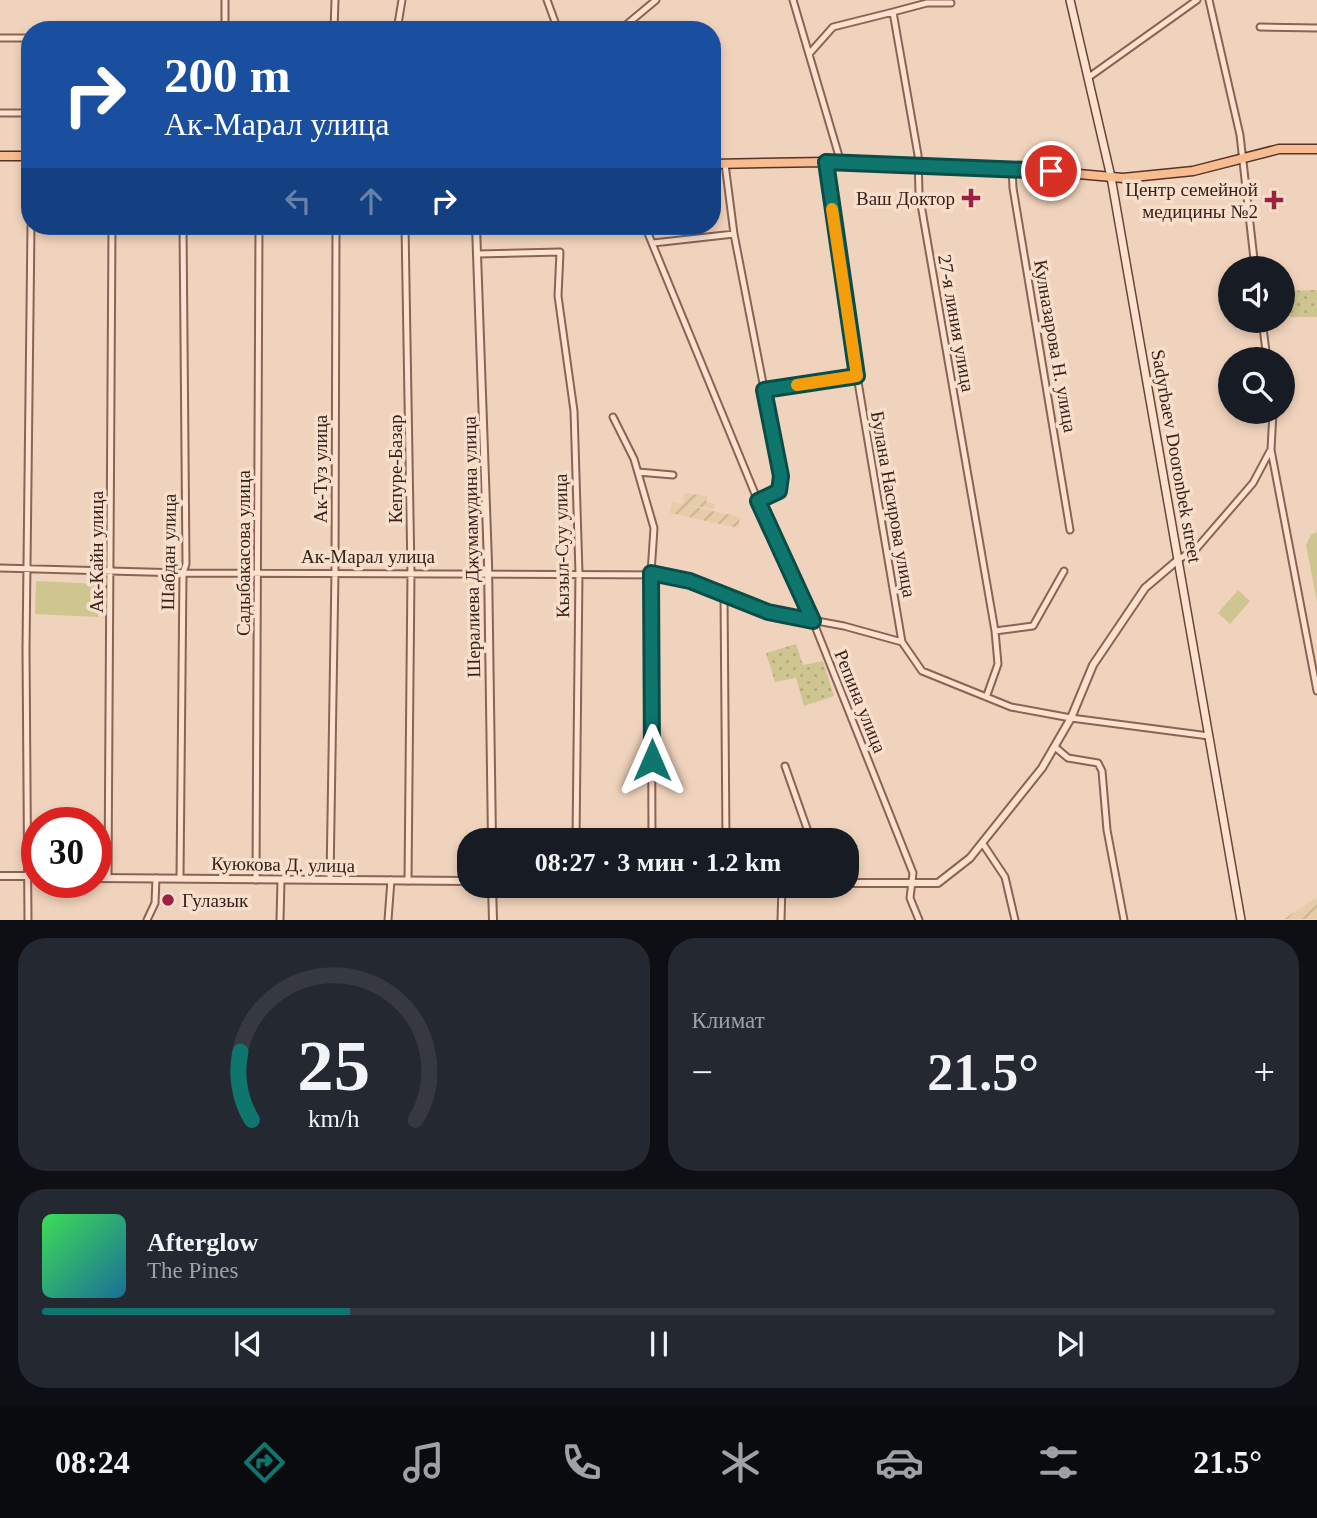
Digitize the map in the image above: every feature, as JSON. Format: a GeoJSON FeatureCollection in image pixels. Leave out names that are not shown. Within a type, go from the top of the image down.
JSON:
{"type":"FeatureCollection","features":[{"type":"Feature","properties":{"kind":"main road","name":"Sadyrbaev Dooronbek street"},"geometry":{"type":"LineString","coordinates":[[1070,0],[1111,177],[1241,919]]}},
{"type":"Feature","properties":{"kind":"main road"},"geometry":{"type":"LineString","coordinates":[[724,164],[826,162],[1012,167],[1111,177],[1193,171],[1279,149],[1317,149]]}},
{"type":"Feature","properties":{"kind":"main road"},"geometry":{"type":"LineString","coordinates":[[0,156],[21,156]]}},
{"type":"Feature","properties":{"kind":"street"},"geometry":{"type":"LineString","coordinates":[[225,0],[225,21]]}},
{"type":"Feature","properties":{"kind":"street"},"geometry":{"type":"LineString","coordinates":[[334,21],[335,0]]}},
{"type":"Feature","properties":{"kind":"street"},"geometry":{"type":"LineString","coordinates":[[398,21],[402,0]]}},
{"type":"Feature","properties":{"kind":"street"},"geometry":{"type":"LineString","coordinates":[[547,0],[555,21]]}},
{"type":"Feature","properties":{"kind":"street"},"geometry":{"type":"LineString","coordinates":[[631,21],[656,0]]}},
{"type":"Feature","properties":{"kind":"street"},"geometry":{"type":"LineString","coordinates":[[793,0],[841,163]]}},
{"type":"Feature","properties":{"kind":"street"},"geometry":{"type":"LineString","coordinates":[[1089,77],[1197,0]]}},
{"type":"Feature","properties":{"kind":"street"},"geometry":{"type":"LineString","coordinates":[[1209,0],[1217,22],[1242,158],[1254,256]]}},
{"type":"Feature","properties":{"kind":"street"},"geometry":{"type":"LineString","coordinates":[[809,54],[834,27],[927,3],[951,3]]}},
{"type":"Feature","properties":{"kind":"street","name":"27-я линия улица"},"geometry":{"type":"LineString","coordinates":[[893,12],[918,165],[919,193],[995,631],[998,664],[987,695]]}},
{"type":"Feature","properties":{"kind":"street"},"geometry":{"type":"LineString","coordinates":[[1260,27],[1317,28]]}},
{"type":"Feature","properties":{"kind":"street"},"geometry":{"type":"LineString","coordinates":[[0,38],[21,38]]}},
{"type":"Feature","properties":{"kind":"street"},"geometry":{"type":"LineString","coordinates":[[0,113],[21,113]]}},
{"type":"Feature","properties":{"kind":"street","name":"Булана Насирова улица"},"geometry":{"type":"LineString","coordinates":[[826,162],[857,376],[902,642]]}},
{"type":"Feature","properties":{"kind":"street"},"geometry":{"type":"LineString","coordinates":[[724,164],[734,234],[781,476],[779,491],[758,501]]}},
{"type":"Feature","properties":{"kind":"street","name":"Кулназарова Н. улица"},"geometry":{"type":"LineString","coordinates":[[1012,167],[1013,188],[1070,530]]}},
{"type":"Feature","properties":{"kind":"street"},"geometry":{"type":"LineString","coordinates":[[653,243],[734,234]]}},
{"type":"Feature","properties":{"kind":"street"},"geometry":{"type":"LineString","coordinates":[[29,807],[31,235]]}},
{"type":"Feature","properties":{"kind":"street","name":"Ак-Кайн улица"},"geometry":{"type":"LineString","coordinates":[[109,807],[112,235]]}},
{"type":"Feature","properties":{"kind":"street","name":"Шабдан улица"},"geometry":{"type":"LineString","coordinates":[[180,878],[183,573],[186,564],[183,235]]}},
{"type":"Feature","properties":{"kind":"street","name":"Садыбакасова улица"},"geometry":{"type":"LineString","coordinates":[[256,880],[259,235]]}},
{"type":"Feature","properties":{"kind":"street","name":"Ак-Туз улица"},"geometry":{"type":"LineString","coordinates":[[330,880],[335,572],[336,235]]}},
{"type":"Feature","properties":{"kind":"street","name":"Кепуре-Базар"},"geometry":{"type":"LineString","coordinates":[[405,235],[411,573],[408,881]]}},
{"type":"Feature","properties":{"kind":"street","name":"Шералиева Джумамудина улица"},"geometry":{"type":"LineString","coordinates":[[476,235],[488,572],[492,828]]}},
{"type":"Feature","properties":{"kind":"street","name":"Репина улица"},"geometry":{"type":"LineString","coordinates":[[649,235],[758,501],[813,621],[913,873],[910,898],[919,919]]}},
{"type":"Feature","properties":{"kind":"street","name":"Кызыл-Суу улица"},"geometry":{"type":"LineString","coordinates":[[477,254],[560,252],[558,296],[574,411],[579,573],[576,828]]}},
{"type":"Feature","properties":{"kind":"street"},"geometry":{"type":"LineString","coordinates":[[764,390],[857,376]]}},
{"type":"Feature","properties":{"kind":"street"},"geometry":{"type":"LineString","coordinates":[[612,417],[638,472],[654,528],[651,573],[652,828]]}},
{"type":"Feature","properties":{"kind":"street"},"geometry":{"type":"LineString","coordinates":[[1272,424],[1270,450],[1317,691]]}},
{"type":"Feature","properties":{"kind":"street"},"geometry":{"type":"LineString","coordinates":[[859,883],[944,880],[983,844],[1055,747],[1071,718],[1093,664],[1145,588],[1179,559],[1196,549],[1253,483],[1270,450]]}},
{"type":"Feature","properties":{"kind":"street"},"geometry":{"type":"LineString","coordinates":[[638,472],[673,475]]}},
{"type":"Feature","properties":{"kind":"street","name":"Ак-Марал улица"},"geometry":{"type":"LineString","coordinates":[[0,568],[183,573],[651,573],[690,581],[768,612],[844,626],[902,642]]}},
{"type":"Feature","properties":{"kind":"street"},"geometry":{"type":"LineString","coordinates":[[995,631],[1033,625],[1064,571]]}},
{"type":"Feature","properties":{"kind":"street"},"geometry":{"type":"LineString","coordinates":[[724,596],[726,828]]}},
{"type":"Feature","properties":{"kind":"street"},"geometry":{"type":"LineString","coordinates":[[902,642],[922,671],[1011,706],[1071,718],[1209,736]]}},
{"type":"Feature","properties":{"kind":"street"},"geometry":{"type":"LineString","coordinates":[[1055,747],[1068,758],[1098,763],[1102,771],[1107,830],[1124,919]]}},
{"type":"Feature","properties":{"kind":"street"},"geometry":{"type":"LineString","coordinates":[[785,766],[807,828]]}},
{"type":"Feature","properties":{"kind":"street"},"geometry":{"type":"LineString","coordinates":[[983,844],[1005,877],[1016,919]]}},
{"type":"Feature","properties":{"kind":"street"},"geometry":{"type":"LineString","coordinates":[[0,876],[21,876]]}},
{"type":"Feature","properties":{"kind":"street","name":"Куюкова Д. улица"},"geometry":{"type":"LineString","coordinates":[[112,878],[457,881]]}},
{"type":"Feature","properties":{"kind":"street"},"geometry":{"type":"LineString","coordinates":[[147,919],[155,903],[156,878]]}},
{"type":"Feature","properties":{"kind":"street"},"geometry":{"type":"LineString","coordinates":[[280,919],[281,880]]}},
{"type":"Feature","properties":{"kind":"street"},"geometry":{"type":"LineString","coordinates":[[388,919],[391,880]]}},
{"type":"Feature","properties":{"kind":"street"},"geometry":{"type":"LineString","coordinates":[[28,898],[28,919]]}},
{"type":"Feature","properties":{"kind":"street"},"geometry":{"type":"LineString","coordinates":[[492,898],[493,919]]}},
{"type":"Feature","properties":{"kind":"street"},"geometry":{"type":"LineString","coordinates":[[782,898],[782,919]]}},
{"type":"Feature","properties":{"kind":"shaded area"},"geometry":{"type":"Polygon","coordinates":[[[1317,290],[1317,317],[1295,317],[1295,291],[1317,290]]]}},
{"type":"Feature","properties":{"kind":"shaded area"},"geometry":{"type":"Polygon","coordinates":[[[685,493],[707,496],[706,502],[715,504],[714,509],[685,505],[740,517],[738,528],[670,513],[672,502],[683,504],[685,493]]]}},
{"type":"Feature","properties":{"kind":"shaded area"},"geometry":{"type":"Polygon","coordinates":[[[1317,532],[1317,602],[1306,545],[1311,535],[1317,532]]]}},
{"type":"Feature","properties":{"kind":"shaded area"},"geometry":{"type":"Polygon","coordinates":[[[36,581],[99,584],[98,617],[35,614],[36,581]]]}},
{"type":"Feature","properties":{"kind":"shaded area"},"geometry":{"type":"Polygon","coordinates":[[[1238,590],[1250,601],[1230,624],[1218,613],[1238,590]]]}},
{"type":"Feature","properties":{"kind":"shaded area"},"geometry":{"type":"Polygon","coordinates":[[[796,644],[803,665],[823,661],[834,696],[804,706],[796,678],[775,682],[766,653],[796,644]]]}},
{"type":"Feature","properties":{"kind":"shaded area"},"geometry":{"type":"Polygon","coordinates":[[[1317,897],[1317,919],[1284,919],[1317,897]]]}},
{"type":"Feature","properties":{"kind":"slow traffic"},"geometry":{"type":"LineString","coordinates":[[797,385],[857,376],[832,209]]}},
{"type":"Feature","properties":{"kind":"place","name":"Ваш Доктор"},"geometry":{"type":"Point","coordinates":[971,198]}},
{"type":"Feature","properties":{"kind":"place","name":"Центр семейной медицины №2"},"geometry":{"type":"Point","coordinates":[1274,200]}},
{"type":"Feature","properties":{"kind":"place","name":"Гулазык"},"geometry":{"type":"Point","coordinates":[168,900]}},
{"type":"Feature","properties":{"kind":"route"},"geometry":{"type":"LineString","coordinates":[[652,760],[651,573],[690,581],[768,612],[813,621],[758,501],[779,491],[781,476],[764,390],[857,376],[826,162],[1012,167],[1051,171]]}}]}
